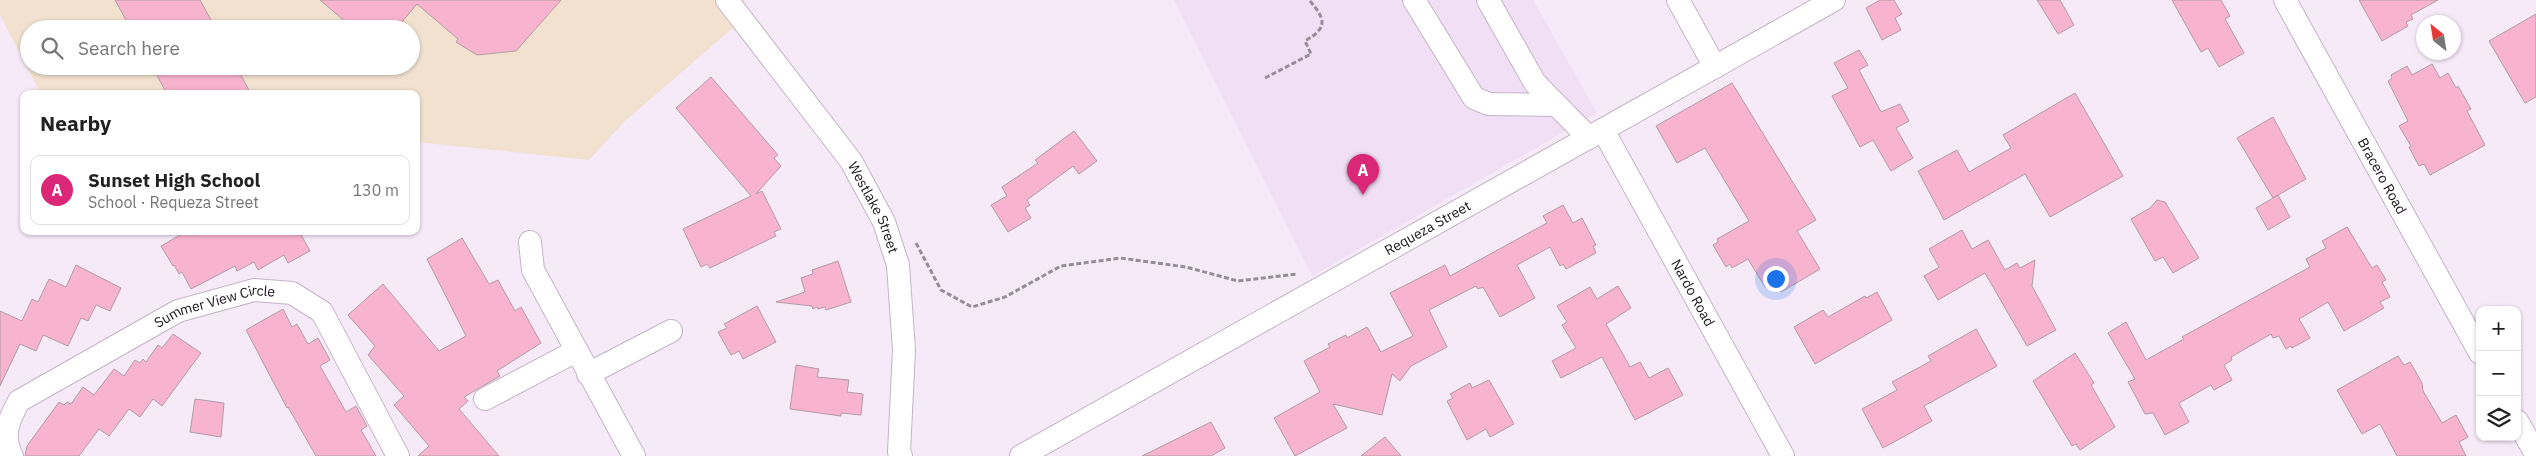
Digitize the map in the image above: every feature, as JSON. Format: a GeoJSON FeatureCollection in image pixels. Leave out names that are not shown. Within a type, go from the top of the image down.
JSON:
{"type":"FeatureCollection","features":[{"type":"Feature","properties":{"kind":"street","name":"Westlake Street"},"geometry":{"type":"LineString","coordinates":[[727,0],[851,161],[884,222],[898,265],[904,350],[899,452],[901,456]]}},
{"type":"Feature","properties":{"kind":"street"},"geometry":{"type":"LineString","coordinates":[[1414,0],[1474,98],[1489,104],[1556,105]]}},
{"type":"Feature","properties":{"kind":"street","name":"Nardo Road"},"geometry":{"type":"LineString","coordinates":[[1488,0],[1535,83],[1556,105],[1596,134],[1783,456]]}},
{"type":"Feature","properties":{"kind":"street"},"geometry":{"type":"LineString","coordinates":[[1678,0],[1715,67]]}},
{"type":"Feature","properties":{"kind":"street","name":"Requeza Street"},"geometry":{"type":"LineString","coordinates":[[1021,456],[1834,0]]}},
{"type":"Feature","properties":{"kind":"street","name":"Bracero Road"},"geometry":{"type":"LineString","coordinates":[[2288,1],[2479,351]]}},
{"type":"Feature","properties":{"kind":"street"},"geometry":{"type":"LineString","coordinates":[[530,242],[532,270],[634,456]]}},
{"type":"Feature","properties":{"kind":"street","name":"Summer View Circle"},"geometry":{"type":"LineString","coordinates":[[12,456],[8,448],[7,422],[19,401],[178,312],[254,290],[292,293],[322,312],[398,456]]}},
{"type":"Feature","properties":{"kind":"street"},"geometry":{"type":"LineString","coordinates":[[588,374],[671,331]]}},
{"type":"Feature","properties":{"kind":"street"},"geometry":{"type":"LineString","coordinates":[[485,399],[576,351]]}},
{"type":"Feature","properties":{"kind":"street"},"geometry":{"type":"LineString","coordinates":[[2521,427],[2534,445]]}},
{"type":"Feature","properties":{"kind":"path"},"geometry":{"type":"LineString","coordinates":[[1265,78],[1311,54],[1305,41],[1318,34],[1323,24],[1322,17],[1309,0]]}},
{"type":"Feature","properties":{"kind":"path"},"geometry":{"type":"LineString","coordinates":[[914,240],[941,290],[972,307],[1005,297],[1061,266],[1120,258],[1186,267],[1238,281],[1263,276],[1296,275],[1303,272]]}},
{"type":"Feature","properties":{"kind":"shaded area"},"geometry":{"type":"Polygon","coordinates":[[[0,0],[744,0],[742,20],[624,122],[589,160],[420,142],[420,90],[39,90],[31,75],[420,75],[420,20],[20,20],[20,54],[0,15],[0,0]]]}},
{"type":"Feature","properties":{"kind":"shaded area"},"geometry":{"type":"Polygon","coordinates":[[[1174,0],[1533,0],[1597,113],[1312,276],[1174,0]]]}},
{"type":"Feature","properties":{"kind":"building"},"geometry":{"type":"Polygon","coordinates":[[[115,0],[200,0],[211,20],[126,20],[115,0]]]}},
{"type":"Feature","properties":{"kind":"building"},"geometry":{"type":"Polygon","coordinates":[[[320,0],[561,0],[516,51],[477,55],[456,42],[458,39],[417,4],[404,20],[343,20],[320,0]]]}},
{"type":"Feature","properties":{"kind":"building"},"geometry":{"type":"Polygon","coordinates":[[[1880,0],[1894,0],[1902,14],[1895,18],[1901,30],[1882,40],[1866,8],[1880,0]]]}},
{"type":"Feature","properties":{"kind":"building"},"geometry":{"type":"Polygon","coordinates":[[[2037,0],[2060,0],[2074,25],[2058,34],[2037,0]]]}},
{"type":"Feature","properties":{"kind":"building"},"geometry":{"type":"Polygon","coordinates":[[[2172,0],[2221,0],[2230,16],[2225,19],[2244,53],[2219,67],[2208,48],[2201,52],[2172,0]]]}},
{"type":"Feature","properties":{"kind":"building"},"geometry":{"type":"Polygon","coordinates":[[[2359,0],[2438,0],[2411,15],[2413,19],[2406,22],[2408,26],[2382,41],[2359,0]]]}},
{"type":"Feature","properties":{"kind":"building"},"geometry":{"type":"Polygon","coordinates":[[[2536,14],[2536,97],[2525,103],[2489,41],[2536,14]]]}},
{"type":"Feature","properties":{"kind":"building"},"geometry":{"type":"Polygon","coordinates":[[[1859,50],[1868,65],[1859,70],[1881,112],[1900,104],[1909,121],[1896,128],[1913,158],[1891,171],[1873,140],[1860,147],[1832,96],[1848,88],[1834,63],[1859,50]]]}},
{"type":"Feature","properties":{"kind":"building"},"geometry":{"type":"Polygon","coordinates":[[[2432,64],[2440,78],[2448,73],[2456,88],[2458,86],[2471,109],[2467,111],[2485,145],[2430,175],[2424,164],[2419,166],[2409,147],[2411,146],[2399,126],[2408,121],[2388,81],[2392,78],[2391,75],[2407,66],[2412,75],[2432,64]]]}},
{"type":"Feature","properties":{"kind":"building"},"geometry":{"type":"Polygon","coordinates":[[[157,75],[241,75],[249,90],[165,90],[157,75]]]}},
{"type":"Feature","properties":{"kind":"building"},"geometry":{"type":"Polygon","coordinates":[[[711,77],[778,155],[774,158],[781,166],[756,194],[762,191],[781,229],[774,232],[776,236],[710,268],[707,264],[701,267],[683,229],[751,196],[676,108],[711,77]]]}},
{"type":"Feature","properties":{"kind":"building"},"geometry":{"type":"Polygon","coordinates":[[[1732,83],[1816,220],[1797,231],[1820,269],[1781,292],[1780,290],[1776,292],[1771,284],[1765,287],[1748,259],[1732,268],[1730,264],[1726,267],[1713,245],[1718,242],[1717,239],[1749,221],[1705,148],[1677,163],[1656,126],[1732,83]]]}},
{"type":"Feature","properties":{"kind":"building"},"geometry":{"type":"Polygon","coordinates":[[[2075,93],[2123,176],[2050,217],[2025,174],[1944,220],[1918,171],[1957,150],[1969,172],[2011,148],[2003,135],[2075,93]]]}},
{"type":"Feature","properties":{"kind":"building"},"geometry":{"type":"Polygon","coordinates":[[[2273,117],[2306,179],[2273,198],[2237,138],[2273,117]]]}},
{"type":"Feature","properties":{"kind":"building"},"geometry":{"type":"Polygon","coordinates":[[[1074,131],[1097,161],[1079,174],[1073,166],[1027,200],[1030,205],[1025,208],[1031,218],[1008,232],[991,205],[1007,196],[1002,187],[1038,163],[1035,160],[1074,131]]]}},
{"type":"Feature","properties":{"kind":"building"},"geometry":{"type":"Polygon","coordinates":[[[2278,195],[2290,217],[2268,230],[2256,208],[2278,195]]]}},
{"type":"Feature","properties":{"kind":"building"},"geometry":{"type":"Polygon","coordinates":[[[2157,200],[2165,202],[2199,258],[2173,273],[2163,257],[2155,261],[2131,219],[2150,208],[2157,200]]]}},
{"type":"Feature","properties":{"kind":"building"},"geometry":{"type":"Polygon","coordinates":[[[1563,205],[1573,223],[1582,218],[1596,245],[1593,246],[1596,253],[1566,269],[1563,264],[1560,266],[1550,247],[1517,265],[1535,298],[1500,317],[1483,287],[1478,289],[1476,286],[1429,310],[1447,347],[1411,366],[1400,381],[1392,374],[1382,415],[1333,404],[1347,428],[1295,456],[1274,418],[1320,392],[1304,361],[1330,347],[1328,344],[1346,335],[1347,338],[1367,327],[1381,352],[1413,336],[1390,293],[1445,265],[1450,276],[1547,223],[1543,216],[1563,205]]]}},
{"type":"Feature","properties":{"kind":"building"},"geometry":{"type":"Polygon","coordinates":[[[2347,227],[2372,268],[2377,265],[2386,280],[2382,282],[2390,297],[2380,302],[2384,308],[2344,331],[2328,302],[2299,319],[2310,338],[2292,348],[2291,346],[2286,349],[2279,336],[2273,338],[2271,334],[2231,357],[2232,360],[2224,365],[2232,380],[2214,390],[2211,385],[2179,403],[2189,422],[2165,435],[2153,413],[2145,414],[2128,382],[2135,379],[2108,333],[2126,322],[2146,360],[2184,339],[2182,337],[2310,267],[2306,259],[2326,248],[2322,241],[2347,227]]]}},
{"type":"Feature","properties":{"kind":"building"},"geometry":{"type":"Polygon","coordinates":[[[1962,230],[1972,249],[1988,240],[2005,270],[2017,263],[2020,268],[2035,260],[2032,286],[2056,330],[2027,346],[1985,273],[1938,300],[1924,276],[1939,267],[1929,249],[1962,230]]]}},
{"type":"Feature","properties":{"kind":"building"},"geometry":{"type":"Polygon","coordinates":[[[180,235],[301,235],[310,251],[288,263],[284,255],[258,270],[254,262],[237,271],[235,266],[191,289],[182,272],[179,274],[161,246],[180,235]]]}},
{"type":"Feature","properties":{"kind":"building"},"geometry":{"type":"Polygon","coordinates":[[[462,238],[489,284],[498,280],[515,311],[521,307],[541,343],[497,371],[500,376],[464,397],[468,401],[459,409],[499,456],[418,456],[429,446],[394,405],[404,396],[368,355],[375,346],[348,315],[383,284],[439,351],[466,336],[427,259],[462,238]]]}},
{"type":"Feature","properties":{"kind":"building"},"geometry":{"type":"Polygon","coordinates":[[[838,261],[851,302],[826,310],[825,307],[813,309],[812,306],[776,302],[805,292],[801,278],[813,274],[812,270],[838,261]]]}},
{"type":"Feature","properties":{"kind":"building"},"geometry":{"type":"Polygon","coordinates":[[[76,265],[121,288],[110,311],[96,305],[88,321],[81,318],[68,346],[43,335],[36,351],[20,344],[0,386],[0,311],[22,321],[32,299],[38,302],[49,279],[66,287],[76,265]]]}},
{"type":"Feature","properties":{"kind":"building"},"geometry":{"type":"Polygon","coordinates":[[[1618,286],[1631,308],[1606,324],[1630,367],[1640,362],[1649,378],[1668,368],[1683,395],[1635,420],[1602,357],[1561,378],[1552,361],[1576,348],[1562,325],[1567,322],[1557,306],[1590,287],[1597,299],[1618,286]]]}},
{"type":"Feature","properties":{"kind":"building"},"geometry":{"type":"Polygon","coordinates":[[[1877,292],[1892,320],[1815,364],[1794,327],[1823,310],[1828,317],[1865,296],[1866,298],[1877,292]]]}},
{"type":"Feature","properties":{"kind":"building"},"geometry":{"type":"Polygon","coordinates":[[[757,306],[776,342],[743,359],[739,351],[731,355],[718,332],[727,328],[724,324],[757,306]]]}},
{"type":"Feature","properties":{"kind":"building"},"geometry":{"type":"Polygon","coordinates":[[[283,309],[292,327],[297,324],[308,344],[318,338],[330,360],[320,366],[346,412],[356,406],[367,426],[361,430],[376,456],[316,456],[287,408],[246,330],[283,309]]]}},
{"type":"Feature","properties":{"kind":"building"},"geometry":{"type":"Polygon","coordinates":[[[1976,329],[1997,366],[1924,406],[1932,421],[1883,448],[1862,409],[1897,390],[1892,382],[1931,361],[1928,356],[1976,329]]]}},
{"type":"Feature","properties":{"kind":"building"},"geometry":{"type":"Polygon","coordinates":[[[173,334],[201,353],[162,406],[153,399],[140,417],[129,409],[109,436],[99,429],[79,456],[25,456],[27,446],[59,402],[64,405],[67,402],[71,404],[83,387],[94,395],[114,369],[124,376],[135,360],[140,363],[143,359],[146,362],[158,345],[162,348],[173,334]]]}},
{"type":"Feature","properties":{"kind":"building"},"geometry":{"type":"Polygon","coordinates":[[[2075,353],[2094,383],[2091,385],[2115,427],[2080,450],[2076,444],[2072,446],[2033,381],[2075,353]]]}},
{"type":"Feature","properties":{"kind":"building"},"geometry":{"type":"Polygon","coordinates":[[[2398,356],[2404,365],[2410,362],[2422,383],[2423,391],[2442,423],[2456,415],[2468,437],[2459,442],[2466,456],[2397,456],[2380,424],[2362,434],[2337,390],[2398,356]]]}},
{"type":"Feature","properties":{"kind":"building"},"geometry":{"type":"Polygon","coordinates":[[[796,365],[819,369],[817,377],[849,380],[847,392],[863,394],[861,415],[841,413],[841,416],[790,409],[796,365]]]}},
{"type":"Feature","properties":{"kind":"building"},"geometry":{"type":"Polygon","coordinates":[[[1489,380],[1514,424],[1490,437],[1486,429],[1467,440],[1447,401],[1453,398],[1450,394],[1470,383],[1472,388],[1489,380]]]}},
{"type":"Feature","properties":{"kind":"building"},"geometry":{"type":"Polygon","coordinates":[[[195,399],[224,403],[221,437],[190,432],[195,399]]]}},
{"type":"Feature","properties":{"kind":"building"},"geometry":{"type":"Polygon","coordinates":[[[1211,422],[1225,448],[1211,456],[1142,456],[1211,422]]]}},
{"type":"Feature","properties":{"kind":"building"},"geometry":{"type":"Polygon","coordinates":[[[1385,437],[1401,456],[1361,456],[1385,437]]]}},
{"type":"Feature","properties":{"kind":"place","name":"Sunset High School"},"geometry":{"type":"Point","coordinates":[1363,195]}}]}
